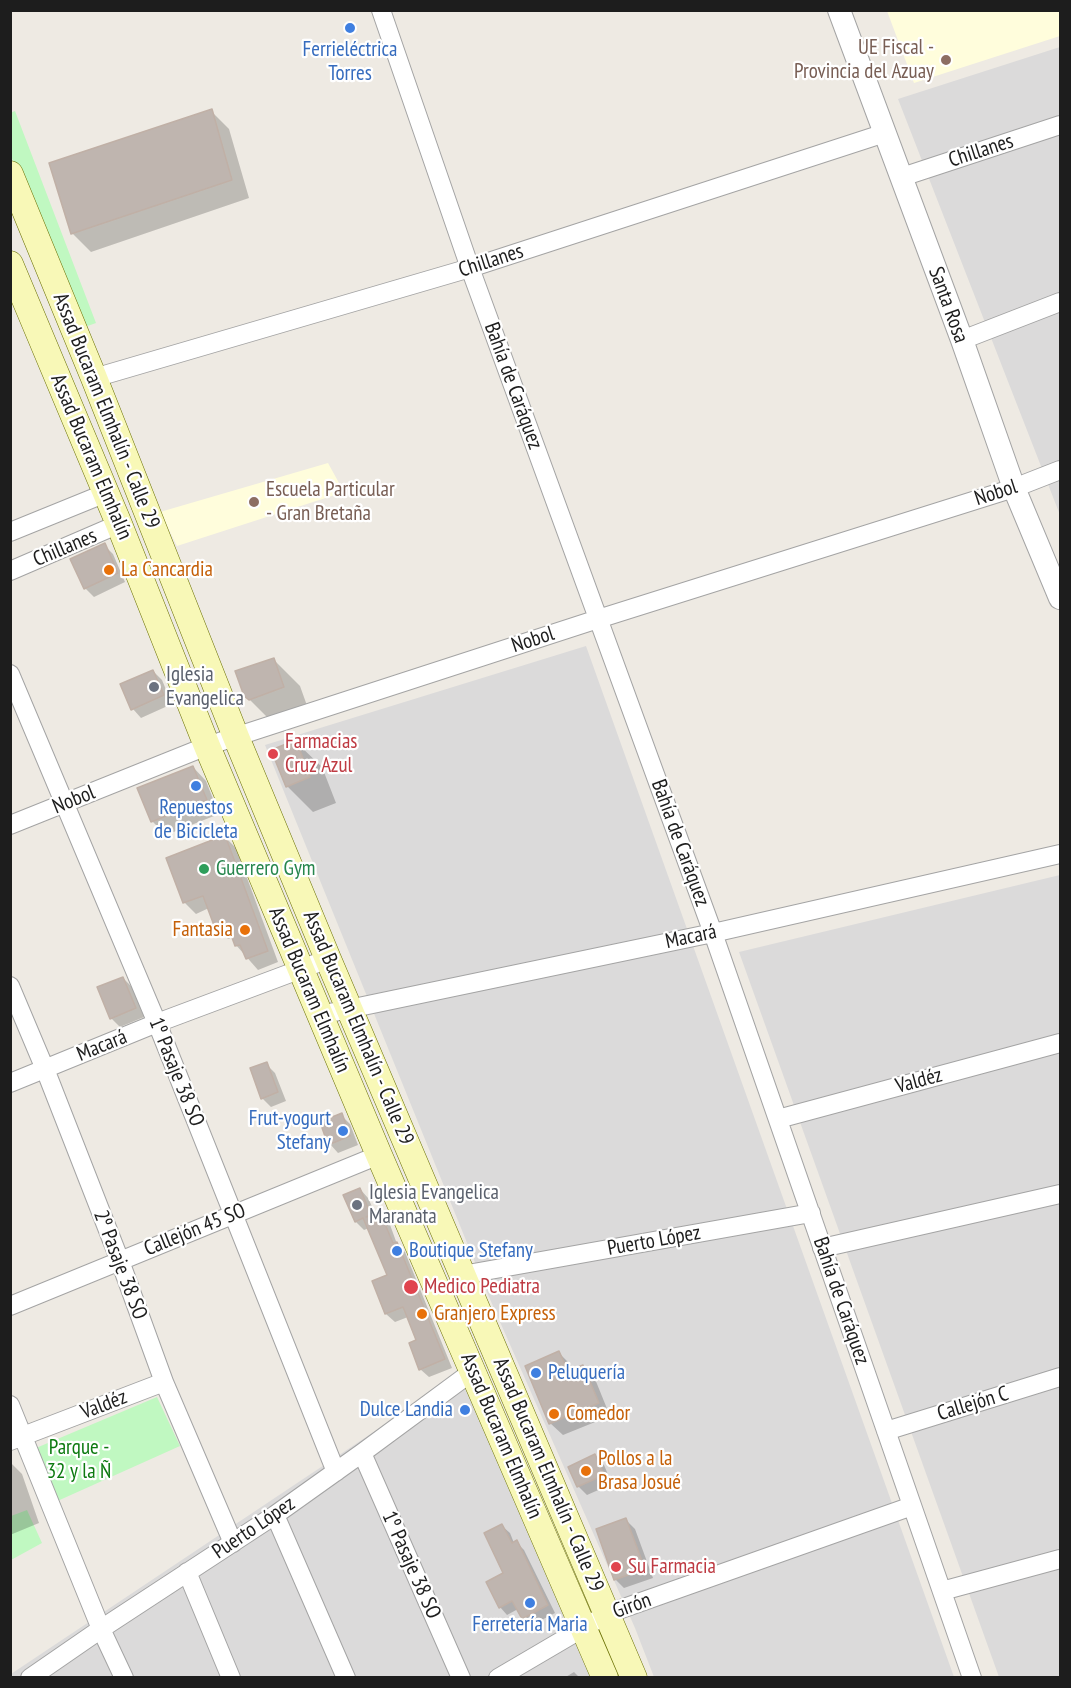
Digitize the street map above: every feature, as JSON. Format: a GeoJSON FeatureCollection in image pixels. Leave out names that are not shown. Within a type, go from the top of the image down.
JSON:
{"type":"FeatureCollection","features":[{"type":"Feature","properties":{"kind":"main road","name":"Assad Bucaram Elmhalín - Calle 29"},"geometry":{"type":"LineString","coordinates":[[10,174],[236,737],[328,959],[634,1677]]}},
{"type":"Feature","properties":{"kind":"main road","name":"Assad Bucaram Elmhalín"},"geometry":{"type":"LineString","coordinates":[[10,264],[119,524],[207,746],[320,1015],[605,1677]]}},
{"type":"Feature","properties":{"kind":"street","name":"Bahía de Caráquez"},"geometry":{"type":"LineString","coordinates":[[381,10],[470,268],[713,933],[972,1677]]}},
{"type":"Feature","properties":{"kind":"street","name":"Santa Rosa"},"geometry":{"type":"LineString","coordinates":[[840,10],[1014,488],[1060,597]]}},
{"type":"Feature","properties":{"kind":"street","name":"Chillanes"},"geometry":{"type":"LineString","coordinates":[[902,177],[1060,125]]}},
{"type":"Feature","properties":{"kind":"street","name":"Chillanes"},"geometry":{"type":"LineString","coordinates":[[93,378],[470,268],[885,133]]}},
{"type":"Feature","properties":{"kind":"street"},"geometry":{"type":"LineString","coordinates":[[962,340],[1060,302]]}},
{"type":"Feature","properties":{"kind":"street","name":"Nobol"},"geometry":{"type":"LineString","coordinates":[[10,825],[207,746],[598,619],[1014,488],[1060,470]]}},
{"type":"Feature","properties":{"kind":"street","name":"Chillanes"},"geometry":{"type":"LineString","coordinates":[[10,532],[106,493]]}},
{"type":"Feature","properties":{"kind":"street","name":"Chillanes"},"geometry":{"type":"LineString","coordinates":[[10,571],[119,524]]}},
{"type":"Feature","properties":{"kind":"street","name":"1º Pasaje 38 SO"},"geometry":{"type":"LineString","coordinates":[[10,674],[157,1023],[336,1472]]}},
{"type":"Feature","properties":{"kind":"street","name":"Macará"},"geometry":{"type":"LineString","coordinates":[[320,1015],[713,933],[1060,855]]}},
{"type":"Feature","properties":{"kind":"street","name":"Macará"},"geometry":{"type":"LineString","coordinates":[[10,1083],[157,1023],[328,959]]}},
{"type":"Feature","properties":{"kind":"street","name":"2º Pasaje 38 SO"},"geometry":{"type":"LineString","coordinates":[[10,986],[120,1261],[164,1382],[233,1543]]}},
{"type":"Feature","properties":{"kind":"street","name":"Valdéz"},"geometry":{"type":"LineString","coordinates":[[778,1119],[1060,1043]]}},
{"type":"Feature","properties":{"kind":"street","name":"Callejón 45 SO"},"geometry":{"type":"LineString","coordinates":[[10,1306],[379,1155]]}},
{"type":"Feature","properties":{"kind":"street"},"geometry":{"type":"LineString","coordinates":[[822,1248],[1060,1194]]}},
{"type":"Feature","properties":{"kind":"street","name":"Puerto López"},"geometry":{"type":"LineString","coordinates":[[462,1275],[811,1213]]}},
{"type":"Feature","properties":{"kind":"street","name":"Puerto López"},"geometry":{"type":"LineString","coordinates":[[30,1677],[275,1515],[362,1454],[473,1371]]}},
{"type":"Feature","properties":{"kind":"street","name":"Callejón C"},"geometry":{"type":"LineString","coordinates":[[886,1431],[1060,1377]]}},
{"type":"Feature","properties":{"kind":"street","name":"Valdéz"},"geometry":{"type":"LineString","coordinates":[[17,1439],[164,1382]]}},
{"type":"Feature","properties":{"kind":"street"},"geometry":{"type":"LineString","coordinates":[[10,1405],[17,1439],[124,1677]]}},
{"type":"Feature","properties":{"kind":"street","name":"1º Pasaje 38 SO"},"geometry":{"type":"LineString","coordinates":[[362,1454],[461,1677]]}},
{"type":"Feature","properties":{"kind":"street","name":"Girón"},"geometry":{"type":"LineString","coordinates":[[498,1677],[607,1614],[912,1506]]}},
{"type":"Feature","properties":{"kind":"street"},"geometry":{"type":"LineString","coordinates":[[275,1515],[346,1677]]}},
{"type":"Feature","properties":{"kind":"street"},"geometry":{"type":"LineString","coordinates":[[942,1592],[1060,1559]]}},
{"type":"Feature","properties":{"kind":"street"},"geometry":{"type":"LineString","coordinates":[[187,1572],[231,1677]]}},
{"type":"Feature","properties":{"kind":"shaded area","name":"UE Fiscal - Provincia del Azuay"},"geometry":{"type":"Polygon","coordinates":[[[887,11],[1060,11],[1060,36],[914,83],[887,11]]]}},
{"type":"Feature","properties":{"kind":"shaded area"},"geometry":{"type":"Polygon","coordinates":[[[1060,47],[1060,515],[898,99],[1060,47]]]}},
{"type":"Feature","properties":{"kind":"shaded area","name":"Escuela Particular - Gran Bretaña"},"geometry":{"type":"Polygon","coordinates":[[[328,463],[344,492],[177,546],[160,512],[328,463]]]}},
{"type":"Feature","properties":{"kind":"shaded area"},"geometry":{"type":"Polygon","coordinates":[[[586,646],[954,1677],[654,1677],[635,1628],[489,1297],[265,745],[586,646]]]}},
{"type":"Feature","properties":{"kind":"shaded area"},"geometry":{"type":"Polygon","coordinates":[[[1060,875],[1060,1677],[999,1677],[739,952],[1060,875]]]}},
{"type":"Feature","properties":{"kind":"shaded area"},"geometry":{"type":"Polygon","coordinates":[[[465,1371],[606,1678],[11,1678],[11,1674],[465,1371]]]}},
{"type":"Feature","properties":{"kind":"green space"},"geometry":{"type":"Polygon","coordinates":[[[15,111],[96,323],[79,329],[11,156],[10,113],[15,111]]]}},
{"type":"Feature","properties":{"kind":"green space","name":"Parque - 32 y la Ñ"},"geometry":{"type":"Polygon","coordinates":[[[157,1397],[180,1446],[53,1503],[36,1448],[157,1397]]]}},
{"type":"Feature","properties":{"kind":"green space"},"geometry":{"type":"Polygon","coordinates":[[[27,1510],[42,1543],[11,1560],[11,1516],[27,1510]]]}},
{"type":"Feature","properties":{"kind":"building"},"geometry":{"type":"Polygon","coordinates":[[[212,109],[232,180],[71,234],[49,163],[212,109]]]}},
{"type":"Feature","properties":{"kind":"building"},"geometry":{"type":"Polygon","coordinates":[[[105,543],[118,573],[84,589],[70,559],[105,543]]]}},
{"type":"Feature","properties":{"kind":"building"},"geometry":{"type":"Polygon","coordinates":[[[274,658],[284,687],[249,700],[244,696],[235,671],[274,658]]]}},
{"type":"Feature","properties":{"kind":"building"},"geometry":{"type":"Polygon","coordinates":[[[153,670],[164,695],[131,710],[120,684],[153,670]]]}},
{"type":"Feature","properties":{"kind":"building"},"geometry":{"type":"Polygon","coordinates":[[[296,740],[310,777],[286,787],[271,750],[296,740]]]}},
{"type":"Feature","properties":{"kind":"building"},"geometry":{"type":"Polygon","coordinates":[[[193,766],[207,800],[151,822],[137,788],[193,766]]]}},
{"type":"Feature","properties":{"kind":"building"},"geometry":{"type":"Polygon","coordinates":[[[225,835],[268,951],[246,959],[240,945],[235,946],[227,924],[215,928],[203,896],[183,903],[166,858],[225,835]]]}},
{"type":"Feature","properties":{"kind":"building"},"geometry":{"type":"Polygon","coordinates":[[[123,977],[136,1008],[110,1019],[97,987],[123,977]]]}},
{"type":"Feature","properties":{"kind":"building"},"geometry":{"type":"Polygon","coordinates":[[[267,1062],[278,1092],[261,1099],[250,1068],[267,1062]]]}},
{"type":"Feature","properties":{"kind":"building"},"geometry":{"type":"Polygon","coordinates":[[[342,1113],[350,1136],[328,1145],[320,1122],[342,1113]]]}},
{"type":"Feature","properties":{"kind":"building"},"geometry":{"type":"Polygon","coordinates":[[[360,1188],[371,1215],[366,1217],[380,1212],[393,1243],[397,1242],[445,1359],[419,1370],[409,1343],[416,1340],[403,1307],[385,1314],[372,1281],[387,1275],[363,1218],[355,1222],[343,1195],[360,1188]]]}},
{"type":"Feature","properties":{"kind":"building"},"geometry":{"type":"Polygon","coordinates":[[[559,1351],[568,1371],[583,1365],[599,1403],[549,1424],[525,1366],[559,1351]]]}},
{"type":"Feature","properties":{"kind":"building","name":"Pollos a la Brasa Josué"},"geometry":{"type":"Polygon","coordinates":[[[595,1454],[604,1475],[577,1487],[568,1467],[595,1454]]]}},
{"type":"Feature","properties":{"kind":"building"},"geometry":{"type":"Polygon","coordinates":[[[626,1518],[645,1569],[614,1580],[596,1529],[626,1518]]]}},
{"type":"Feature","properties":{"kind":"building"},"geometry":{"type":"Polygon","coordinates":[[[502,1524],[512,1543],[517,1540],[548,1605],[522,1619],[512,1601],[499,1608],[486,1582],[503,1573],[484,1533],[502,1524]]]}},
{"type":"Feature","properties":{"kind":"place","name":"Ferrieléctrica Torres"},"geometry":{"type":"Point","coordinates":[350,28]}},
{"type":"Feature","properties":{"kind":"place","name":"UE Fiscal - Provincia del Azuay"},"geometry":{"type":"Point","coordinates":[946,60]}},
{"type":"Feature","properties":{"kind":"place","name":"Escuela Particular - Gran Bretaña"},"geometry":{"type":"Point","coordinates":[254,502]}},
{"type":"Feature","properties":{"kind":"place","name":"La Cancardia"},"geometry":{"type":"Point","coordinates":[109,570]}},
{"type":"Feature","properties":{"kind":"place","name":"Iglesia Evangelica"},"geometry":{"type":"Point","coordinates":[154,687]}},
{"type":"Feature","properties":{"kind":"place","name":"Farmacias Cruz Azul"},"geometry":{"type":"Point","coordinates":[273,754]}},
{"type":"Feature","properties":{"kind":"place","name":"Repuestos de Bicicleta"},"geometry":{"type":"Point","coordinates":[196,786]}},
{"type":"Feature","properties":{"kind":"place","name":"Guerrero Gym"},"geometry":{"type":"Point","coordinates":[204,869]}},
{"type":"Feature","properties":{"kind":"place","name":"Fantasia"},"geometry":{"type":"Point","coordinates":[245,930]}},
{"type":"Feature","properties":{"kind":"place","name":"Frut-yogurt Stefany"},"geometry":{"type":"Point","coordinates":[343,1131]}},
{"type":"Feature","properties":{"kind":"place","name":"Iglesia Evangelica Maranata"},"geometry":{"type":"Point","coordinates":[357,1205]}},
{"type":"Feature","properties":{"kind":"place","name":"Boutique Stefany"},"geometry":{"type":"Point","coordinates":[397,1251]}},
{"type":"Feature","properties":{"kind":"place","name":"Medico Pediatra"},"geometry":{"type":"Point","coordinates":[411,1287]}},
{"type":"Feature","properties":{"kind":"place","name":"Granjero Express"},"geometry":{"type":"Point","coordinates":[422,1314]}},
{"type":"Feature","properties":{"kind":"place","name":"Peluquería"},"geometry":{"type":"Point","coordinates":[536,1373]}},
{"type":"Feature","properties":{"kind":"place","name":"Dulce Landia"},"geometry":{"type":"Point","coordinates":[465,1410]}},
{"type":"Feature","properties":{"kind":"place","name":"Comedor"},"geometry":{"type":"Point","coordinates":[554,1414]}},
{"type":"Feature","properties":{"kind":"place","name":"Pollos a la Brasa Josué"},"geometry":{"type":"Point","coordinates":[586,1471]}},
{"type":"Feature","properties":{"kind":"place","name":"Su Farmacia"},"geometry":{"type":"Point","coordinates":[616,1567]}},
{"type":"Feature","properties":{"kind":"place","name":"Ferretería Maria"},"geometry":{"type":"Point","coordinates":[530,1603]}}]}
